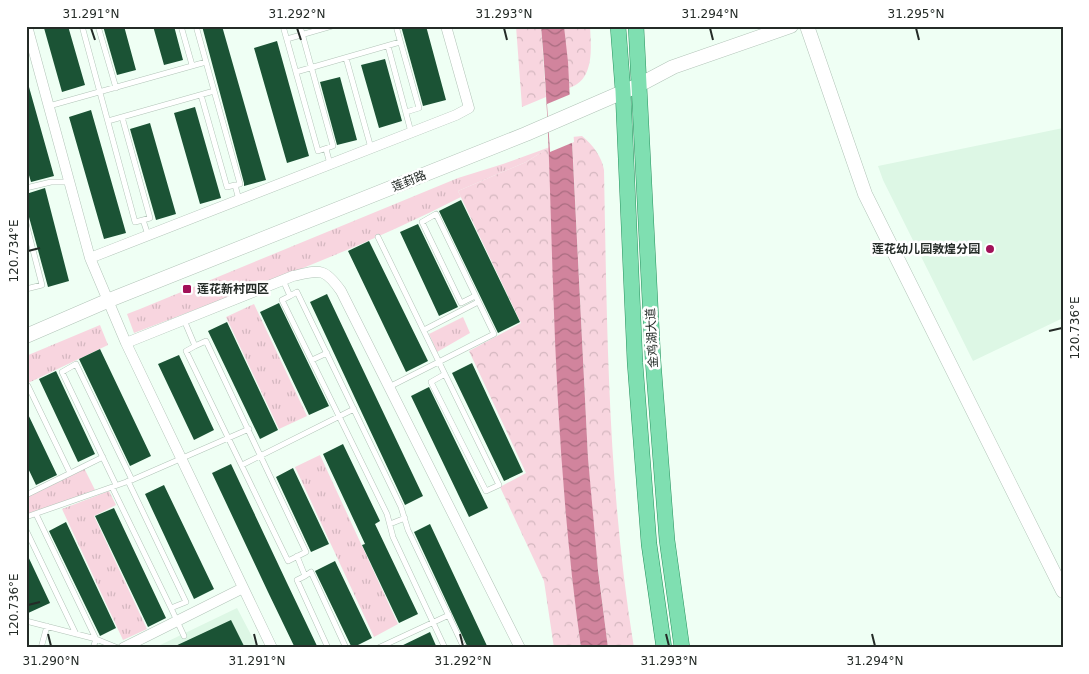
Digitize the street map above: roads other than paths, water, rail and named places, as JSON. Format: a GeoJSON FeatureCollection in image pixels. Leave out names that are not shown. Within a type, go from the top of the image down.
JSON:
{"type":"FeatureCollection","features":[{"type":"Feature","properties":{"kind":"main road","name":"金鸡湖大道"},"geometry":{"type":"LineString","coordinates":[[618,26],[623,91],[636,382],[649,544],[664,648]]}},
{"type":"Feature","properties":{"kind":"main road","name":"金鸡湖大道"},"geometry":{"type":"LineString","coordinates":[[636,26],[652,360],[666,540],[682,648]]}},
{"type":"Feature","properties":{"kind":"main road","name":"莲葑路"},"geometry":{"type":"LineString","coordinates":[[26,336],[107,300],[526,134],[639,85],[673,67],[791,26]]}},
{"type":"Feature","properties":{"kind":"main road"},"geometry":{"type":"LineString","coordinates":[[807,26],[865,194],[1063,591]]}},
{"type":"Feature","properties":{"kind":"street"},"geometry":{"type":"LineString","coordinates":[[90,258],[469,108],[446,26]]}},
{"type":"Feature","properties":{"kind":"street"},"geometry":{"type":"LineString","coordinates":[[27,31],[90,258],[126,343],[272,648]]}},
{"type":"Feature","properties":{"kind":"street"},"geometry":{"type":"LineString","coordinates":[[126,343],[283,280],[311,272],[322,272],[331,277],[341,291],[520,648]]}},
{"type":"Feature","properties":{"kind":"street"},"geometry":{"type":"LineString","coordinates":[[122,648],[243,588]]}},
{"type":"Feature","properties":{"kind":"lane"},"geometry":{"type":"LineString","coordinates":[[82,26],[135,222],[150,218],[122,117]]}},
{"type":"Feature","properties":{"kind":"lane"},"geometry":{"type":"LineString","coordinates":[[98,26],[116,88]]}},
{"type":"Feature","properties":{"kind":"lane"},"geometry":{"type":"LineString","coordinates":[[181,26],[192,66]]}},
{"type":"Feature","properties":{"kind":"lane"},"geometry":{"type":"LineString","coordinates":[[196,26],[240,184],[227,187],[201,94]]}},
{"type":"Feature","properties":{"kind":"lane"},"geometry":{"type":"LineString","coordinates":[[284,26],[318,151],[334,146],[300,26]]}},
{"type":"Feature","properties":{"kind":"lane"},"geometry":{"type":"LineString","coordinates":[[287,39],[332,26]]}},
{"type":"Feature","properties":{"kind":"lane"},"geometry":{"type":"LineString","coordinates":[[396,26],[419,108],[406,112]]}},
{"type":"Feature","properties":{"kind":"lane"},"geometry":{"type":"LineString","coordinates":[[296,72],[400,42]]}},
{"type":"Feature","properties":{"kind":"lane"},"geometry":{"type":"LineString","coordinates":[[388,46],[411,132]]}},
{"type":"Feature","properties":{"kind":"lane"},"geometry":{"type":"LineString","coordinates":[[346,58],[371,148]]}},
{"type":"Feature","properties":{"kind":"lane"},"geometry":{"type":"LineString","coordinates":[[49,106],[206,62]]}},
{"type":"Feature","properties":{"kind":"lane"},"geometry":{"type":"LineString","coordinates":[[108,121],[214,91]]}},
{"type":"Feature","properties":{"kind":"lane"},"geometry":{"type":"LineString","coordinates":[[326,148],[330,164]]}},
{"type":"Feature","properties":{"kind":"lane"},"geometry":{"type":"LineString","coordinates":[[27,187],[51,182],[70,182]]}},
{"type":"Feature","properties":{"kind":"lane"},"geometry":{"type":"LineString","coordinates":[[235,185],[239,200]]}},
{"type":"Feature","properties":{"kind":"lane"},"geometry":{"type":"LineString","coordinates":[[389,387],[494,334],[436,214],[422,222],[461,303],[475,296]]}},
{"type":"Feature","properties":{"kind":"lane"},"geometry":{"type":"LineString","coordinates":[[143,220],[148,236]]}},
{"type":"Feature","properties":{"kind":"lane"},"geometry":{"type":"LineString","coordinates":[[26,223],[42,285],[26,289]]}},
{"type":"Feature","properties":{"kind":"lane"},"geometry":{"type":"LineString","coordinates":[[378,237],[499,484],[486,491],[431,382],[445,374]]}},
{"type":"Feature","properties":{"kind":"lane"},"geometry":{"type":"LineString","coordinates":[[283,280],[290,296]]}},
{"type":"Feature","properties":{"kind":"lane"},"geometry":{"type":"LineString","coordinates":[[446,648],[393,536],[387,514],[282,300],[297,292],[402,507],[408,530],[463,648]]}},
{"type":"Feature","properties":{"kind":"lane"},"geometry":{"type":"LineString","coordinates":[[424,330],[478,302]]}},
{"type":"Feature","properties":{"kind":"lane"},"geometry":{"type":"LineString","coordinates":[[183,320],[196,346]]}},
{"type":"Feature","properties":{"kind":"lane"},"geometry":{"type":"LineString","coordinates":[[206,341],[262,455],[306,552],[288,561],[186,351],[196,346],[206,341]]}},
{"type":"Feature","properties":{"kind":"lane"},"geometry":{"type":"LineString","coordinates":[[312,360],[327,353]]}},
{"type":"Feature","properties":{"kind":"lane"},"geometry":{"type":"LineString","coordinates":[[171,608],[186,602],[76,364],[62,372],[103,457],[114,486],[184,636]]}},
{"type":"Feature","properties":{"kind":"lane"},"geometry":{"type":"LineString","coordinates":[[28,386],[70,473]]}},
{"type":"Feature","properties":{"kind":"lane"},"geometry":{"type":"LineString","coordinates":[[242,465],[354,409]]}},
{"type":"Feature","properties":{"kind":"lane"},"geometry":{"type":"LineString","coordinates":[[26,517],[130,481],[182,460],[249,429]]}},
{"type":"Feature","properties":{"kind":"lane"},"geometry":{"type":"LineString","coordinates":[[26,495],[103,457]]}},
{"type":"Feature","properties":{"kind":"lane"},"geometry":{"type":"LineString","coordinates":[[36,514],[96,639],[93,648]]}},
{"type":"Feature","properties":{"kind":"lane"},"geometry":{"type":"LineString","coordinates":[[390,524],[405,518]]}},
{"type":"Feature","properties":{"kind":"lane"},"geometry":{"type":"LineString","coordinates":[[26,530],[76,634]]}},
{"type":"Feature","properties":{"kind":"lane"},"geometry":{"type":"LineString","coordinates":[[297,556],[305,576]]}},
{"type":"Feature","properties":{"kind":"lane"},"geometry":{"type":"LineString","coordinates":[[328,648],[297,580],[311,572],[346,648]]}},
{"type":"Feature","properties":{"kind":"lane"},"geometry":{"type":"LineString","coordinates":[[378,648],[449,615]]}},
{"type":"Feature","properties":{"kind":"lane"},"geometry":{"type":"LineString","coordinates":[[26,621],[96,639],[118,648]]}},
{"type":"Feature","properties":{"kind":"lane"},"geometry":{"type":"LineString","coordinates":[[42,648],[47,626]]}},
{"type":"Feature","properties":{"kind":"water"},"geometry":{"type":"Polygon","coordinates":[[[541,26],[564,26],[568,62],[588,458],[598,570],[608,648],[581,648],[570,558],[559,422],[548,124],[541,26]]]}},
{"type":"Feature","properties":{"kind":"place","name":"莲花幼儿园敦煌分园"},"geometry":{"type":"Point","coordinates":[990,249]}},
{"type":"Feature","properties":{"kind":"place","name":"莲花新村四区"},"geometry":{"type":"Point","coordinates":[187,289]}}]}
